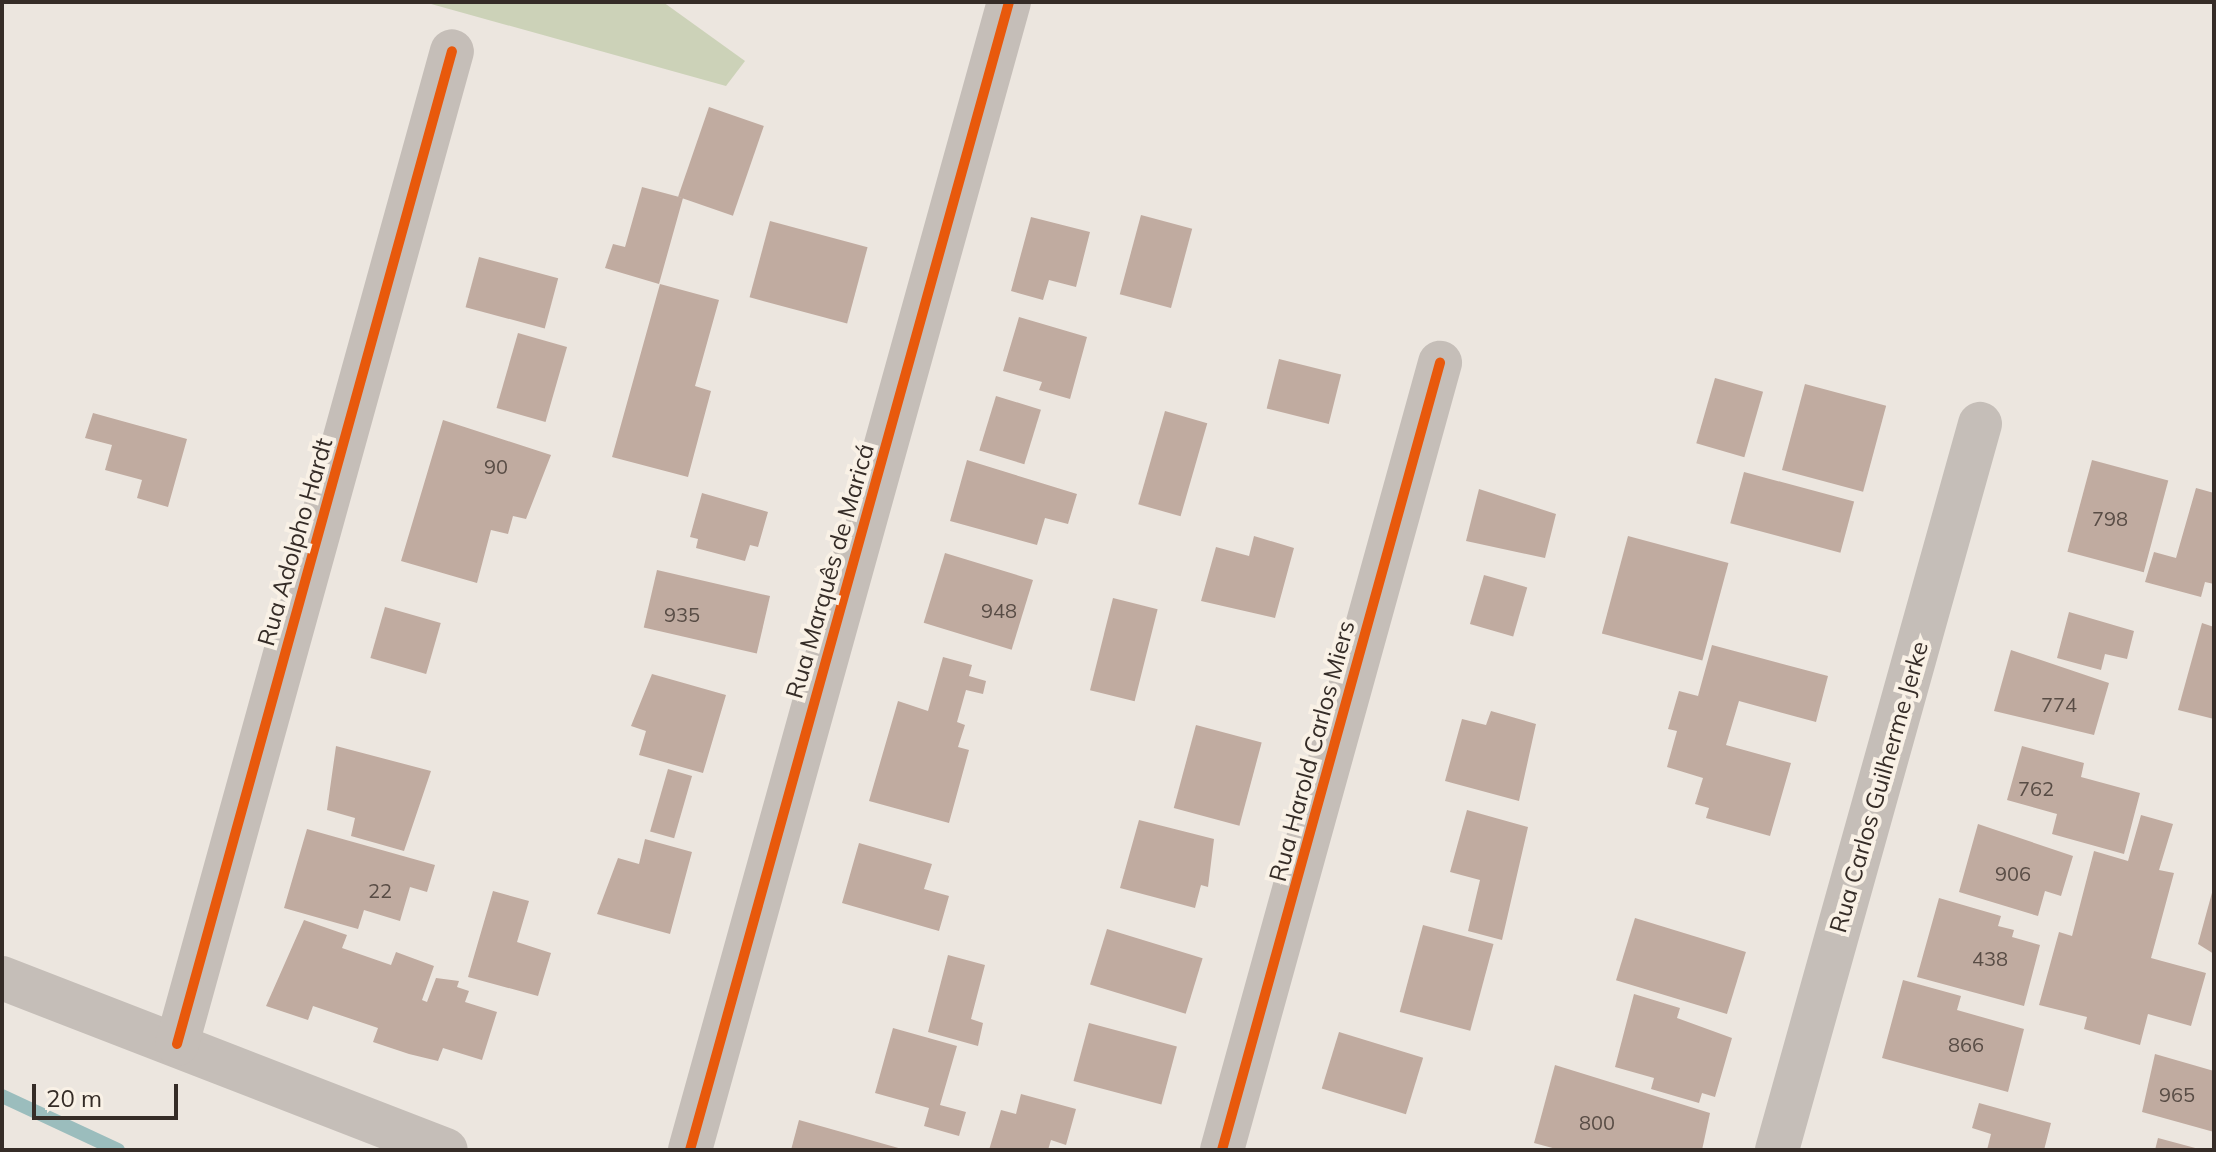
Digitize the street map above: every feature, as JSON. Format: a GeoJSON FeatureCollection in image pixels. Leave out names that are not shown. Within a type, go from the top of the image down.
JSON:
{"type":"FeatureCollection","features":[{"type":"Feature","properties":{"kind":"street","name":"Rua Marquês de Maricá"},"geometry":{"type":"LineString","coordinates":[[690,1150],[1009,2]]}},
{"type":"Feature","properties":{"kind":"street","name":"Rua Adolpho Hardt"},"geometry":{"type":"LineString","coordinates":[[177,1044],[452,51]]}},
{"type":"Feature","properties":{"kind":"street","name":"Rua Harold Carlos Miers"},"geometry":{"type":"LineString","coordinates":[[1222,1150],[1440,363]]}},
{"type":"Feature","properties":{"kind":"street","name":"Rua Carlos Guilherme Jerke"},"geometry":{"type":"LineString","coordinates":[[1777,1150],[1980,424]]}},
{"type":"Feature","properties":{"kind":"street"},"geometry":{"type":"LineString","coordinates":[[2,978],[446,1150]]}},
{"type":"Feature","properties":{"kind":"green space"},"geometry":{"type":"Polygon","coordinates":[[[424,2],[663,2],[745,61],[726,86],[424,2]]]}},
{"type":"Feature","properties":{"kind":"building"},"geometry":{"type":"Polygon","coordinates":[[[709,107],[764,126],[733,216],[678,197],[709,107]]]}},
{"type":"Feature","properties":{"kind":"building"},"geometry":{"type":"Polygon","coordinates":[[[642,187],[683,198],[659,284],[605,268],[613,244],[625,247],[642,187]]]}},
{"type":"Feature","properties":{"kind":"building"},"geometry":{"type":"Polygon","coordinates":[[[1141,215],[1192,229],[1171,308],[1120,294],[1141,215]]]}},
{"type":"Feature","properties":{"kind":"building"},"geometry":{"type":"Polygon","coordinates":[[[1031,217],[1090,232],[1076,287],[1049,280],[1043,300],[1011,291],[1031,217]]]}},
{"type":"Feature","properties":{"kind":"building"},"geometry":{"type":"Polygon","coordinates":[[[770,221],[868,247],[847,323],[750,297],[770,221]]]}},
{"type":"Feature","properties":{"kind":"building"},"geometry":{"type":"Polygon","coordinates":[[[479,257],[558,278],[545,328],[466,307],[479,257]]]}},
{"type":"Feature","properties":{"kind":"building"},"geometry":{"type":"Polygon","coordinates":[[[660,284],[719,300],[695,386],[711,391],[688,477],[612,457],[660,284]]]}},
{"type":"Feature","properties":{"kind":"building"},"geometry":{"type":"Polygon","coordinates":[[[1019,317],[1087,337],[1070,399],[1039,390],[1042,382],[1003,371],[1019,317]]]}},
{"type":"Feature","properties":{"kind":"building"},"geometry":{"type":"Polygon","coordinates":[[[518,333],[567,347],[546,422],[497,408],[518,333]]]}},
{"type":"Feature","properties":{"kind":"building"},"geometry":{"type":"Polygon","coordinates":[[[1279,359],[1341,374],[1329,424],[1267,408],[1279,359]]]}},
{"type":"Feature","properties":{"kind":"building"},"geometry":{"type":"Polygon","coordinates":[[[1715,378],[1763,392],[1744,457],[1696,443],[1715,378]]]}},
{"type":"Feature","properties":{"kind":"building"},"geometry":{"type":"Polygon","coordinates":[[[1805,384],[1886,406],[1863,492],[1782,470],[1805,384]]]}},
{"type":"Feature","properties":{"kind":"building"},"geometry":{"type":"Polygon","coordinates":[[[996,396],[1041,410],[1024,464],[979,451],[996,396]]]}},
{"type":"Feature","properties":{"kind":"building"},"geometry":{"type":"Polygon","coordinates":[[[1165,411],[1207,423],[1181,516],[1138,504],[1165,411]]]}},
{"type":"Feature","properties":{"kind":"building"},"geometry":{"type":"Polygon","coordinates":[[[93,413],[187,439],[168,507],[137,498],[142,480],[105,470],[112,445],[85,438],[93,413]]]}},
{"type":"Feature","properties":{"kind":"building"},"geometry":{"type":"Polygon","coordinates":[[[443,420],[551,455],[526,519],[513,516],[508,534],[491,530],[477,583],[401,561],[443,420]]]}},
{"type":"Feature","properties":{"kind":"building"},"geometry":{"type":"Polygon","coordinates":[[[967,460],[1077,494],[1068,524],[1045,518],[1037,545],[950,521],[967,460]]]}},
{"type":"Feature","properties":{"kind":"building"},"geometry":{"type":"Polygon","coordinates":[[[2092,460],[2168,480],[2144,572],[2067,552],[2092,460]]]}},
{"type":"Feature","properties":{"kind":"building"},"geometry":{"type":"Polygon","coordinates":[[[1744,472],[1854,502],[1840,553],[1730,523],[1744,472]]]}},
{"type":"Feature","properties":{"kind":"building"},"geometry":{"type":"Polygon","coordinates":[[[2196,488],[2214,493],[2214,584],[2205,582],[2201,597],[2145,582],[2154,552],[2176,558],[2196,488]]]}},
{"type":"Feature","properties":{"kind":"building"},"geometry":{"type":"Polygon","coordinates":[[[1479,489],[1556,514],[1545,558],[1466,541],[1479,489]]]}},
{"type":"Feature","properties":{"kind":"building"},"geometry":{"type":"Polygon","coordinates":[[[702,493],[768,512],[758,547],[750,545],[745,561],[696,548],[698,539],[690,537],[702,493]]]}},
{"type":"Feature","properties":{"kind":"building"},"geometry":{"type":"Polygon","coordinates":[[[1254,536],[1294,548],[1275,618],[1201,601],[1216,547],[1249,556],[1254,536]]]}},
{"type":"Feature","properties":{"kind":"building"},"geometry":{"type":"Polygon","coordinates":[[[1628,536],[1728,563],[1702,660],[1602,634],[1628,536]]]}},
{"type":"Feature","properties":{"kind":"building"},"geometry":{"type":"Polygon","coordinates":[[[945,553],[1033,580],[1012,650],[924,623],[945,553]]]}},
{"type":"Feature","properties":{"kind":"building"},"geometry":{"type":"Polygon","coordinates":[[[657,570],[770,596],[757,654],[644,627],[657,570]]]}},
{"type":"Feature","properties":{"kind":"building"},"geometry":{"type":"Polygon","coordinates":[[[1484,575],[1527,587],[1513,636],[1470,624],[1484,575]]]}},
{"type":"Feature","properties":{"kind":"building"},"geometry":{"type":"Polygon","coordinates":[[[1113,598],[1158,609],[1135,701],[1090,690],[1113,598]]]}},
{"type":"Feature","properties":{"kind":"building"},"geometry":{"type":"Polygon","coordinates":[[[385,607],[441,623],[426,674],[370,658],[385,607]]]}},
{"type":"Feature","properties":{"kind":"building"},"geometry":{"type":"Polygon","coordinates":[[[2069,612],[2134,631],[2127,659],[2105,654],[2101,670],[2057,658],[2069,612]]]}},
{"type":"Feature","properties":{"kind":"building"},"geometry":{"type":"Polygon","coordinates":[[[2202,623],[2214,627],[2214,719],[2178,710],[2202,623]]]}},
{"type":"Feature","properties":{"kind":"building"},"geometry":{"type":"Polygon","coordinates":[[[1712,645],[1828,676],[1816,722],[1739,701],[1726,745],[1791,763],[1770,836],[1706,818],[1709,808],[1695,804],[1703,778],[1667,767],[1677,731],[1668,729],[1679,691],[1698,696],[1712,645]]]}},
{"type":"Feature","properties":{"kind":"building"},"geometry":{"type":"Polygon","coordinates":[[[2011,650],[2109,683],[2094,735],[1994,711],[2011,650]]]}},
{"type":"Feature","properties":{"kind":"building"},"geometry":{"type":"Polygon","coordinates":[[[943,657],[972,665],[969,676],[986,681],[983,694],[966,690],[957,722],[965,725],[958,747],[969,750],[949,823],[869,801],[898,701],[928,711],[943,657]]]}},
{"type":"Feature","properties":{"kind":"building"},"geometry":{"type":"Polygon","coordinates":[[[652,674],[726,695],[703,773],[639,755],[646,731],[631,726],[652,674]]]}},
{"type":"Feature","properties":{"kind":"building"},"geometry":{"type":"Polygon","coordinates":[[[1491,711],[1536,724],[1519,801],[1445,781],[1462,719],[1486,725],[1491,711]]]}},
{"type":"Feature","properties":{"kind":"building"},"geometry":{"type":"Polygon","coordinates":[[[1196,725],[1262,743],[1239,826],[1174,808],[1196,725]]]}},
{"type":"Feature","properties":{"kind":"building"},"geometry":{"type":"Polygon","coordinates":[[[336,746],[431,771],[404,851],[351,836],[355,818],[327,810],[336,746]]]}},
{"type":"Feature","properties":{"kind":"building"},"geometry":{"type":"Polygon","coordinates":[[[2022,746],[2084,763],[2081,777],[2140,793],[2124,854],[2052,834],[2057,814],[2007,800],[2022,746]]]}},
{"type":"Feature","properties":{"kind":"building"},"geometry":{"type":"Polygon","coordinates":[[[668,769],[692,776],[674,838],[650,831],[668,769]]]}},
{"type":"Feature","properties":{"kind":"building"},"geometry":{"type":"Polygon","coordinates":[[[1467,810],[1528,827],[1502,940],[1468,931],[1480,880],[1450,872],[1467,810]]]}},
{"type":"Feature","properties":{"kind":"building"},"geometry":{"type":"Polygon","coordinates":[[[2141,815],[2173,824],[2159,870],[2174,873],[2151,958],[2206,973],[2191,1026],[2148,1014],[2140,1045],[2084,1029],[2087,1017],[2039,1005],[2059,932],[2072,936],[2094,851],[2128,861],[2141,815]]]}},
{"type":"Feature","properties":{"kind":"building"},"geometry":{"type":"Polygon","coordinates":[[[1139,820],[1214,839],[1208,887],[1201,885],[1195,908],[1120,888],[1139,820]]]}},
{"type":"Feature","properties":{"kind":"building"},"geometry":{"type":"Polygon","coordinates":[[[1978,824],[2073,856],[2061,896],[2045,891],[2038,916],[1959,892],[1978,824]]]}},
{"type":"Feature","properties":{"kind":"building"},"geometry":{"type":"Polygon","coordinates":[[[307,829],[435,865],[427,892],[410,887],[400,921],[364,910],[358,929],[284,908],[307,829]]]}},
{"type":"Feature","properties":{"kind":"building"},"geometry":{"type":"Polygon","coordinates":[[[645,839],[692,852],[670,934],[597,914],[618,858],[639,864],[645,839]]]}},
{"type":"Feature","properties":{"kind":"building"},"geometry":{"type":"Polygon","coordinates":[[[859,843],[932,864],[924,889],[949,896],[939,931],[842,903],[859,843]]]}},
{"type":"Feature","properties":{"kind":"building"},"geometry":{"type":"Polygon","coordinates":[[[2214,889],[2214,954],[2198,944],[2214,889]]]}},
{"type":"Feature","properties":{"kind":"building"},"geometry":{"type":"Polygon","coordinates":[[[493,891],[529,901],[517,942],[551,953],[538,996],[468,977],[493,891]]]}},
{"type":"Feature","properties":{"kind":"building"},"geometry":{"type":"Polygon","coordinates":[[[1939,898],[2001,916],[1998,926],[2014,930],[2012,937],[2040,945],[2024,1006],[1917,977],[1939,898]]]}},
{"type":"Feature","properties":{"kind":"building"},"geometry":{"type":"Polygon","coordinates":[[[1635,918],[1746,952],[1727,1014],[1616,980],[1635,918]]]}},
{"type":"Feature","properties":{"kind":"building"},"geometry":{"type":"Polygon","coordinates":[[[304,920],[347,935],[342,948],[391,965],[396,952],[434,966],[422,1000],[427,1002],[436,978],[459,981],[457,987],[469,991],[465,1002],[497,1012],[482,1060],[443,1048],[438,1061],[409,1054],[373,1042],[378,1028],[313,1006],[308,1020],[266,1006],[304,920]]]}},
{"type":"Feature","properties":{"kind":"building"},"geometry":{"type":"Polygon","coordinates":[[[1423,925],[1494,944],[1470,1031],[1400,1012],[1423,925]]]}},
{"type":"Feature","properties":{"kind":"building"},"geometry":{"type":"Polygon","coordinates":[[[1107,929],[1203,958],[1186,1014],[1090,984],[1107,929]]]}},
{"type":"Feature","properties":{"kind":"building"},"geometry":{"type":"Polygon","coordinates":[[[948,955],[985,965],[971,1019],[983,1023],[978,1046],[928,1032],[948,955]]]}},
{"type":"Feature","properties":{"kind":"building"},"geometry":{"type":"Polygon","coordinates":[[[1903,980],[1961,996],[1957,1010],[2024,1029],[2008,1092],[1882,1058],[1903,980]]]}},
{"type":"Feature","properties":{"kind":"building"},"geometry":{"type":"Polygon","coordinates":[[[1634,994],[1680,1008],[1677,1018],[1732,1038],[1715,1097],[1702,1093],[1699,1103],[1651,1089],[1654,1078],[1615,1067],[1634,994]]]}},
{"type":"Feature","properties":{"kind":"building"},"geometry":{"type":"Polygon","coordinates":[[[1089,1023],[1177,1047],[1161,1105],[1073,1081],[1089,1023]]]}},
{"type":"Feature","properties":{"kind":"building"},"geometry":{"type":"Polygon","coordinates":[[[893,1028],[957,1046],[940,1105],[966,1112],[959,1136],[924,1126],[929,1108],[875,1093],[893,1028]]]}},
{"type":"Feature","properties":{"kind":"building"},"geometry":{"type":"Polygon","coordinates":[[[1339,1032],[1423,1058],[1406,1114],[1322,1088],[1339,1032]]]}},
{"type":"Feature","properties":{"kind":"building"},"geometry":{"type":"Polygon","coordinates":[[[2155,1054],[2214,1071],[2214,1132],[2142,1112],[2155,1054]]]}},
{"type":"Feature","properties":{"kind":"building"},"geometry":{"type":"Polygon","coordinates":[[[1555,1065],[1710,1113],[1702,1150],[1560,1150],[1534,1143],[1555,1065]]]}},
{"type":"Feature","properties":{"kind":"building"},"geometry":{"type":"Polygon","coordinates":[[[1021,1094],[1076,1109],[1066,1145],[1051,1140],[1048,1150],[989,1150],[1001,1110],[1016,1114],[1021,1094]]]}},
{"type":"Feature","properties":{"kind":"building"},"geometry":{"type":"Polygon","coordinates":[[[1979,1103],[2051,1123],[2044,1150],[1987,1150],[1991,1134],[1972,1128],[1979,1103]]]}},
{"type":"Feature","properties":{"kind":"building"},"geometry":{"type":"Polygon","coordinates":[[[799,1120],[902,1149],[902,1150],[791,1150],[799,1120]]]}},
{"type":"Feature","properties":{"kind":"building"},"geometry":{"type":"Polygon","coordinates":[[[2158,1138],[2199,1149],[2199,1150],[2155,1150],[2158,1138]]]}},
{"type":"Feature","properties":{"kind":"waterway"},"geometry":{"type":"LineString","coordinates":[[2,1096],[118,1150]]}},
{"type":"Feature","properties":{"kind":"cycle path"},"geometry":{"type":"LineString","coordinates":[[690,1150],[1009,2]]}},
{"type":"Feature","properties":{"kind":"cycle path"},"geometry":{"type":"LineString","coordinates":[[177,1044],[452,51]]}},
{"type":"Feature","properties":{"kind":"cycle path"},"geometry":{"type":"LineString","coordinates":[[1222,1150],[1440,363]]}}]}
